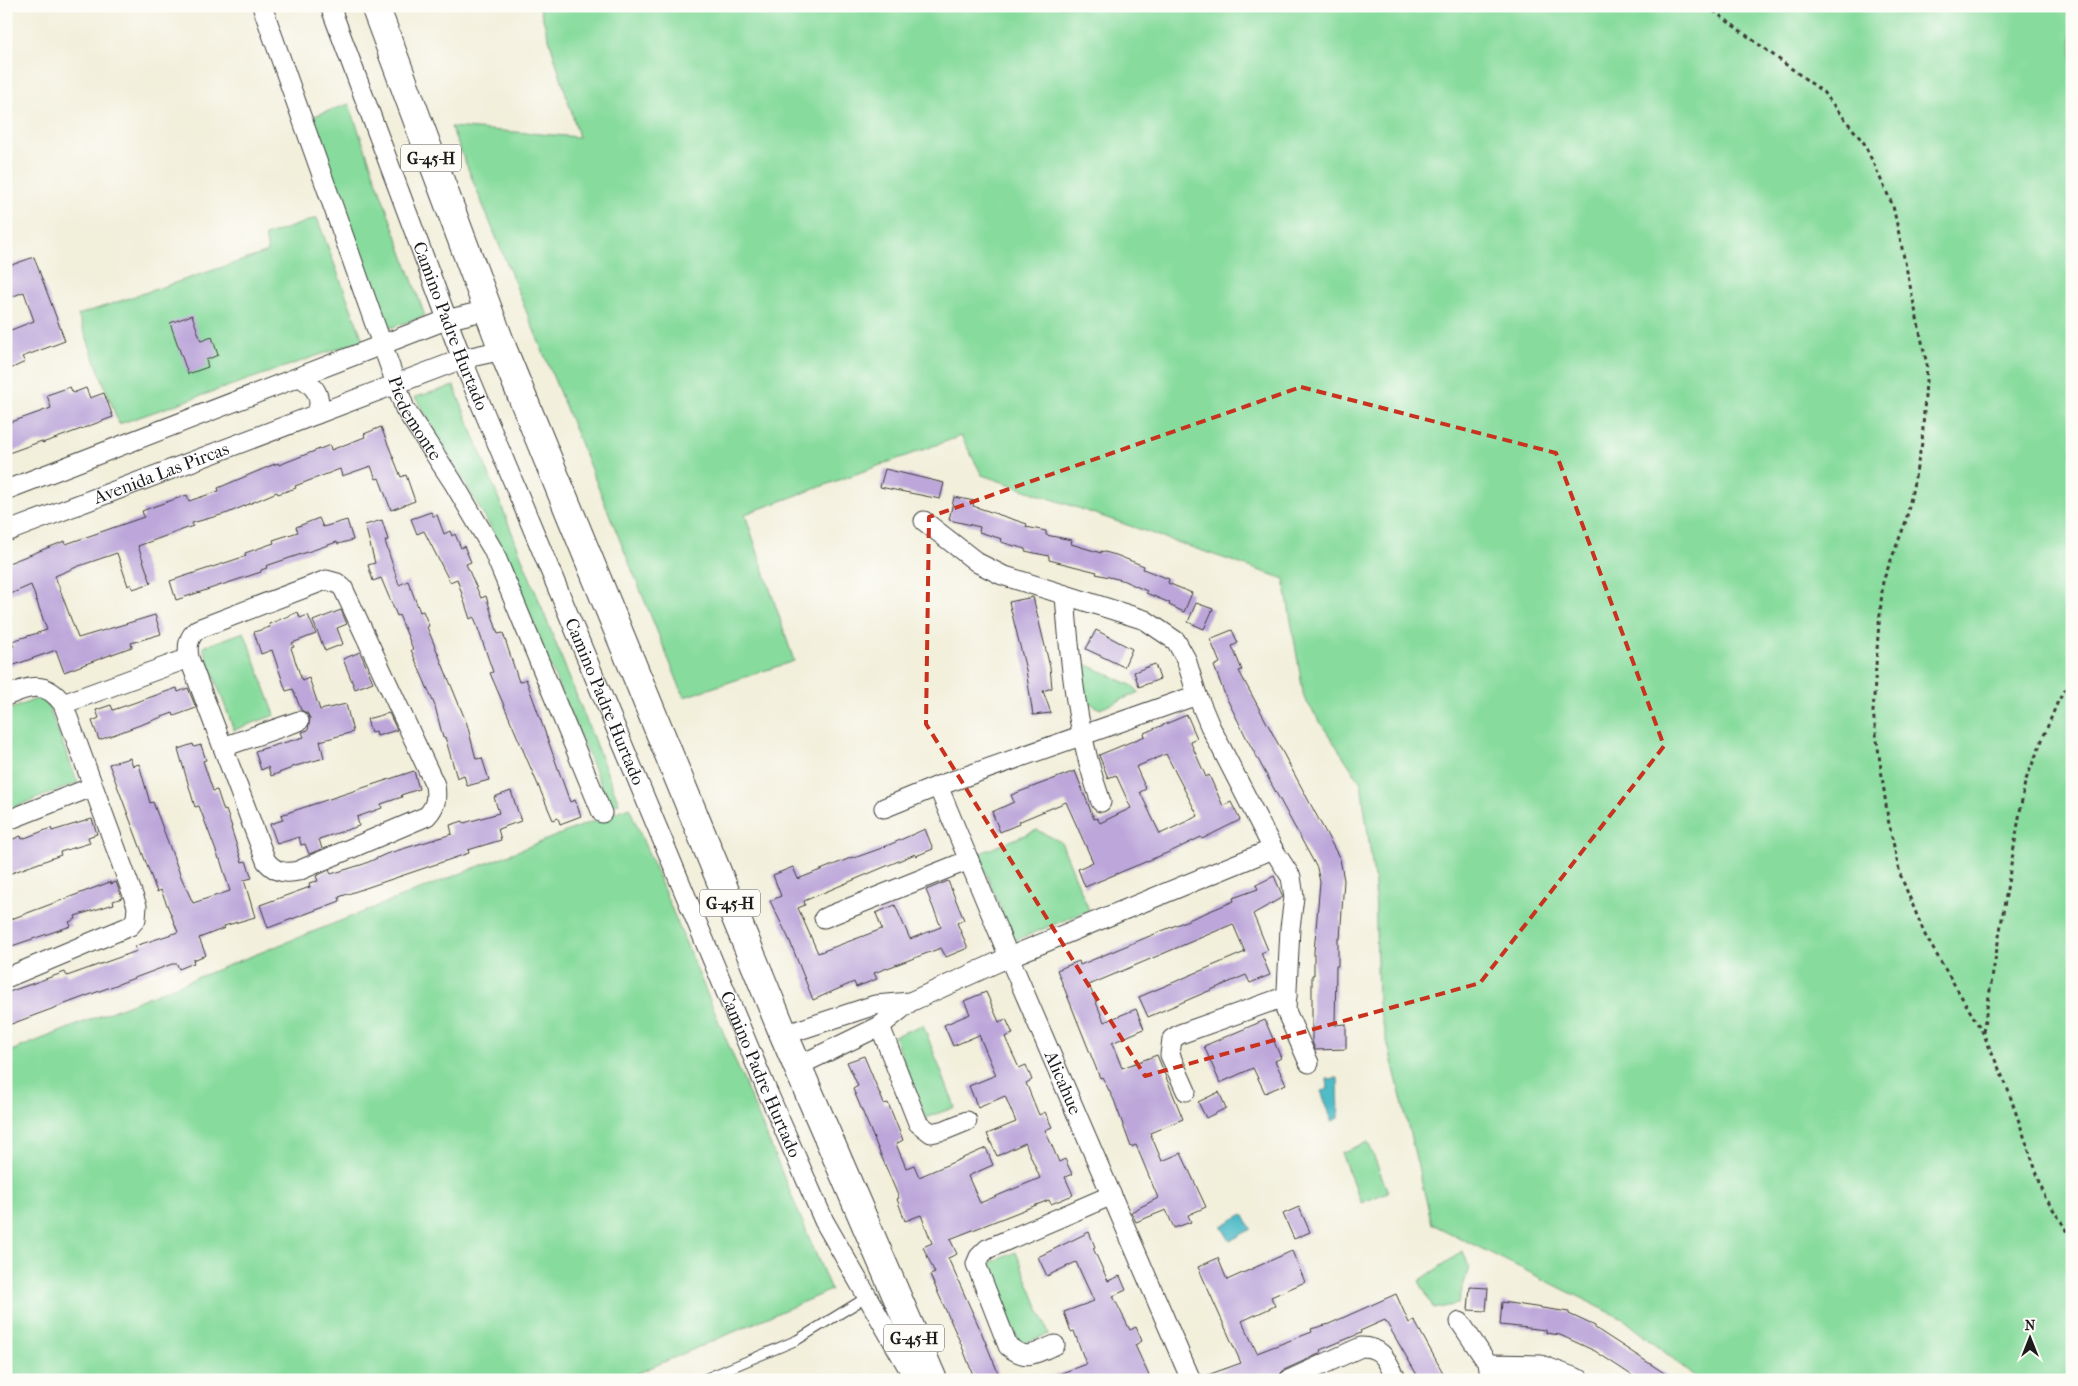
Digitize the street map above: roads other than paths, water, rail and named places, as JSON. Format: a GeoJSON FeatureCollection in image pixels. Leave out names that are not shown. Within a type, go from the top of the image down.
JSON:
{"type":"FeatureCollection","features":[{"type":"Feature","properties":{"kind":"main road","name":"Camino Padre Hurtado"},"geometry":{"type":"LineString","coordinates":[[375,6],[502,350],[784,1035],[932,1380]]}},
{"type":"Feature","properties":{"kind":"street","name":"Piedemonte"},"geometry":{"type":"LineString","coordinates":[[262,6],[405,409],[453,482],[493,550],[602,813]]}},
{"type":"Feature","properties":{"kind":"street","name":"Camino Padre Hurtado"},"geometry":{"type":"LineString","coordinates":[[330,6],[446,320],[765,1086],[824,1221],[915,1380]]}},
{"type":"Feature","properties":{"kind":"street"},"geometry":{"type":"LineString","coordinates":[[6,490],[446,320],[487,310]]}},
{"type":"Feature","properties":{"kind":"street","name":"Avenida Las Pircas"},"geometry":{"type":"LineString","coordinates":[[6,532],[462,359],[502,350]]}},
{"type":"Feature","properties":{"kind":"street"},"geometry":{"type":"LineString","coordinates":[[300,376],[312,385],[317,392],[320,403],[317,414]]}},
{"type":"Feature","properties":{"kind":"street"},"geometry":{"type":"LineString","coordinates":[[924,521],[978,563],[1002,575],[1145,620],[1176,641],[1186,659],[1197,695],[1223,753],[1273,849],[1291,877],[1294,897],[1290,928],[1286,1010],[1309,1063]]}},
{"type":"Feature","properties":{"kind":"street"},"geometry":{"type":"LineString","coordinates":[[326,580],[337,583],[343,588],[435,786],[436,802],[433,809],[426,816],[298,871],[283,873],[271,867],[266,861],[189,658],[189,641],[192,634],[198,629],[317,582],[326,580]]}},
{"type":"Feature","properties":{"kind":"street"},"geometry":{"type":"LineString","coordinates":[[1065,595],[1072,674],[1081,735],[1101,802]]}},
{"type":"Feature","properties":{"kind":"street"},"geometry":{"type":"LineString","coordinates":[[62,704],[189,658]]}},
{"type":"Feature","properties":{"kind":"street"},"geometry":{"type":"LineString","coordinates":[[6,696],[25,688],[38,686],[49,690],[57,696],[62,704],[137,901],[136,919],[130,926],[6,978]]}},
{"type":"Feature","properties":{"kind":"street"},"geometry":{"type":"LineString","coordinates":[[884,808],[938,786],[1197,695]]}},
{"type":"Feature","properties":{"kind":"street"},"geometry":{"type":"LineString","coordinates":[[223,747],[299,720]]}},
{"type":"Feature","properties":{"kind":"street","name":"Alicahue"},"geometry":{"type":"LineString","coordinates":[[938,786],[1009,958],[1191,1380]]}},
{"type":"Feature","properties":{"kind":"street"},"geometry":{"type":"LineString","coordinates":[[6,822],[92,787]]}},
{"type":"Feature","properties":{"kind":"street"},"geometry":{"type":"LineString","coordinates":[[798,1066],[880,1026],[910,1002],[1009,958],[1273,849]]}},
{"type":"Feature","properties":{"kind":"street"},"geometry":{"type":"LineString","coordinates":[[824,918],[969,860]]}},
{"type":"Feature","properties":{"kind":"street"},"geometry":{"type":"LineString","coordinates":[[1186,1091],[1170,1054],[1172,1039],[1180,1034],[1287,996]]}},
{"type":"Feature","properties":{"kind":"street"},"geometry":{"type":"LineString","coordinates":[[784,1035],[875,1005],[910,1002]]}},
{"type":"Feature","properties":{"kind":"street"},"geometry":{"type":"LineString","coordinates":[[880,1026],[918,1123],[930,1133],[945,1130],[967,1121]]}},
{"type":"Feature","properties":{"kind":"street"},"geometry":{"type":"LineString","coordinates":[[1055,1344],[1029,1356],[1019,1355],[1008,1346],[976,1264],[979,1257],[987,1249],[1112,1195]]}},
{"type":"Feature","properties":{"kind":"street"},"geometry":{"type":"LineString","coordinates":[[1460,1322],[1489,1372],[1541,1364],[1582,1380]]}},
{"type":"Feature","properties":{"kind":"street"},"geometry":{"type":"LineString","coordinates":[[1290,1380],[1361,1347],[1371,1347],[1382,1353],[1397,1380]]}},
{"type":"Feature","properties":{"kind":"lane"},"geometry":{"type":"LineString","coordinates":[[702,1380],[797,1340],[866,1297]]}},
{"type":"Feature","properties":{"kind":"water"},"geometry":{"type":"Polygon","coordinates":[[[1338,1078],[1339,1118],[1332,1121],[1321,1091],[1328,1089],[1327,1079],[1338,1078]]]}},
{"type":"Feature","properties":{"kind":"water"},"geometry":{"type":"Polygon","coordinates":[[[1243,1214],[1251,1229],[1230,1241],[1221,1226],[1243,1214]]]}}]}
